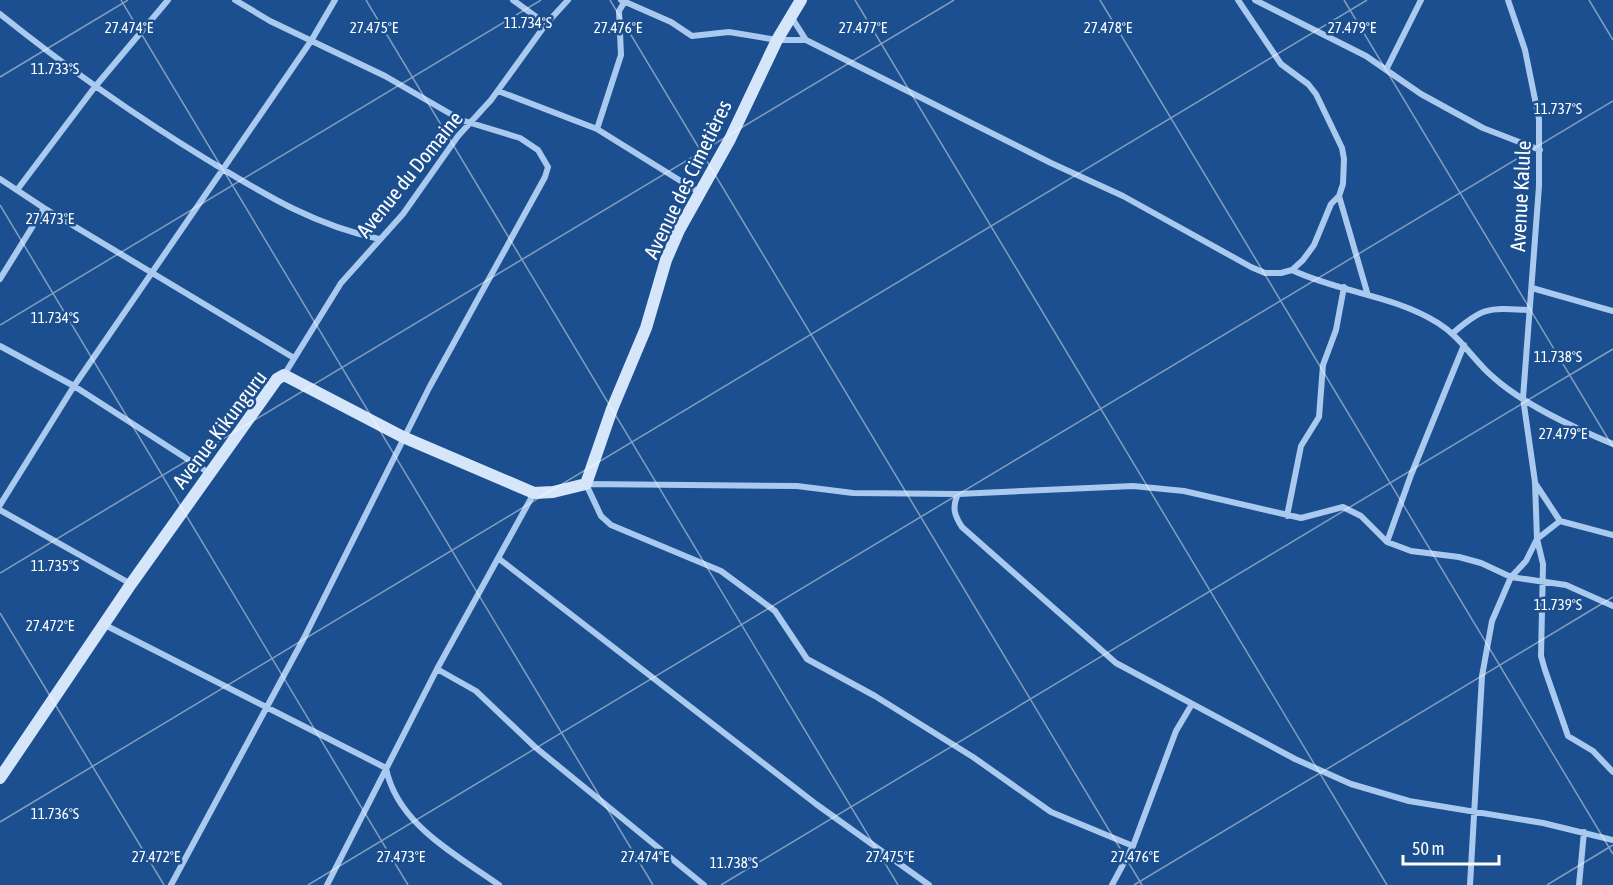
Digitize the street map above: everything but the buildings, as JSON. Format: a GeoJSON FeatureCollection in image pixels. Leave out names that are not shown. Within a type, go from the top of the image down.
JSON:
{"type":"FeatureCollection","features":[{"type":"Feature","properties":{"kind":"street"},"geometry":{"type":"LineString","coordinates":[[17,190],[94,88],[168,0]]}},
{"type":"Feature","properties":{"kind":"street"},"geometry":{"type":"LineString","coordinates":[[171,885],[267,707],[403,437],[497,261],[545,177],[548,167],[538,150],[520,138],[461,120],[385,76],[311,41],[235,0]]}},
{"type":"Feature","properties":{"kind":"street"},"geometry":{"type":"LineString","coordinates":[[0,505],[74,386],[221,168],[311,41],[335,0]]}},
{"type":"Feature","properties":{"kind":"street"},"geometry":{"type":"LineString","coordinates":[[513,0],[546,24]]}},
{"type":"Feature","properties":{"kind":"street"},"geometry":{"type":"LineString","coordinates":[[521,4],[528,0]]}},
{"type":"Feature","properties":{"kind":"street","name":"Avenue du Domaine"},"geometry":{"type":"LineString","coordinates":[[284,375],[341,283],[403,213],[458,136],[498,91],[546,24],[568,0]]}},
{"type":"Feature","properties":{"kind":"street"},"geometry":{"type":"LineString","coordinates":[[597,129],[621,55],[619,11],[624,0],[671,22],[692,36],[729,32],[777,40],[806,40],[1051,164],[1123,196],[1251,267],[1265,273],[1292,270],[1367,292],[1435,321],[1453,333],[1495,379],[1523,398],[1613,444]]}},
{"type":"Feature","properties":{"kind":"street","name":"Avenue des Cimetières"},"geometry":{"type":"LineString","coordinates":[[586,484],[612,409],[646,328],[666,260],[679,230],[700,194],[777,40],[801,0]]}},
{"type":"Feature","properties":{"kind":"street"},"geometry":{"type":"LineString","coordinates":[[1238,0],[1281,64],[1308,84],[1316,94],[1342,148],[1344,171],[1339,196],[1323,219],[1314,245],[1292,270]]}},
{"type":"Feature","properties":{"kind":"street"},"geometry":{"type":"LineString","coordinates":[[1255,0],[1366,56],[1421,94],[1484,128],[1540,150]]}},
{"type":"Feature","properties":{"kind":"street"},"geometry":{"type":"LineString","coordinates":[[1386,70],[1421,0]]}},
{"type":"Feature","properties":{"kind":"street","name":"Avenue Kalule"},"geometry":{"type":"LineString","coordinates":[[1508,0],[1536,90],[1540,150],[1523,398],[1535,482],[1536,539],[1544,580],[1541,656],[1568,735],[1573,741],[1593,751],[1613,772]]}},
{"type":"Feature","properties":{"kind":"street"},"geometry":{"type":"LineString","coordinates":[[0,14],[94,88],[221,168],[314,221],[340,231],[379,239]]}},
{"type":"Feature","properties":{"kind":"street"},"geometry":{"type":"LineString","coordinates":[[791,17],[806,40]]}},
{"type":"Feature","properties":{"kind":"street"},"geometry":{"type":"LineString","coordinates":[[498,91],[597,129],[700,194]]}},
{"type":"Feature","properties":{"kind":"street"},"geometry":{"type":"LineString","coordinates":[[0,179],[44,208],[153,271],[294,358]]}},
{"type":"Feature","properties":{"kind":"street"},"geometry":{"type":"LineString","coordinates":[[1339,196],[1367,292]]}},
{"type":"Feature","properties":{"kind":"street"},"geometry":{"type":"LineString","coordinates":[[0,279],[44,208]]}},
{"type":"Feature","properties":{"kind":"street"},"geometry":{"type":"LineString","coordinates":[[1287,516],[1301,446],[1322,408],[1323,365],[1336,330],[1344,287]]}},
{"type":"Feature","properties":{"kind":"street"},"geometry":{"type":"LineString","coordinates":[[1532,288],[1613,311]]}},
{"type":"Feature","properties":{"kind":"street"},"geometry":{"type":"LineString","coordinates":[[1453,333],[1477,313],[1490,308],[1529,310]]}},
{"type":"Feature","properties":{"kind":"street"},"geometry":{"type":"LineString","coordinates":[[1388,542],[1411,475],[1464,345]]}},
{"type":"Feature","properties":{"kind":"street"},"geometry":{"type":"LineString","coordinates":[[0,346],[74,386],[209,473]]}},
{"type":"Feature","properties":{"kind":"street","name":"Avenue Kikunguru"},"geometry":{"type":"LineString","coordinates":[[0,778],[209,473],[284,375],[403,437],[534,493]]}},
{"type":"Feature","properties":{"kind":"street"},"geometry":{"type":"LineString","coordinates":[[1535,482],[1560,521],[1613,535]]}},
{"type":"Feature","properties":{"kind":"street"},"geometry":{"type":"LineString","coordinates":[[586,484],[601,516],[611,525],[721,571],[775,610],[783,620],[798,649],[807,658],[875,696],[973,757],[1051,812],[1132,846]]}},
{"type":"Feature","properties":{"kind":"street"},"geometry":{"type":"LineString","coordinates":[[327,885],[437,669],[534,493],[553,492],[586,484],[797,486],[853,493],[958,494],[1133,486],[1184,491],[1301,518],[1343,507],[1361,516],[1388,542],[1411,551],[1481,563],[1511,577],[1544,580],[1573,588],[1613,606]]}},
{"type":"Feature","properties":{"kind":"street"},"geometry":{"type":"LineString","coordinates":[[958,494],[953,504],[955,516],[970,536],[1116,663],[1295,759],[1352,784],[1409,801],[1474,813],[1507,816],[1613,840]]}},
{"type":"Feature","properties":{"kind":"street"},"geometry":{"type":"LineString","coordinates":[[0,510],[131,584]]}},
{"type":"Feature","properties":{"kind":"street"},"geometry":{"type":"LineString","coordinates":[[1470,885],[1482,676],[1492,621],[1511,577],[1526,561],[1536,539],[1560,521]]}},
{"type":"Feature","properties":{"kind":"street"},"geometry":{"type":"LineString","coordinates":[[498,558],[816,804],[929,885]]}},
{"type":"Feature","properties":{"kind":"street"},"geometry":{"type":"LineString","coordinates":[[105,625],[386,768],[391,789],[412,818],[434,838],[499,885]]}},
{"type":"Feature","properties":{"kind":"street"},"geometry":{"type":"LineString","coordinates":[[437,669],[476,691],[535,747],[704,885]]}},
{"type":"Feature","properties":{"kind":"street"},"geometry":{"type":"LineString","coordinates":[[1112,885],[1132,846],[1176,731],[1192,704]]}},
{"type":"Feature","properties":{"kind":"street"},"geometry":{"type":"LineString","coordinates":[[1579,885],[1584,832]]}}]}
